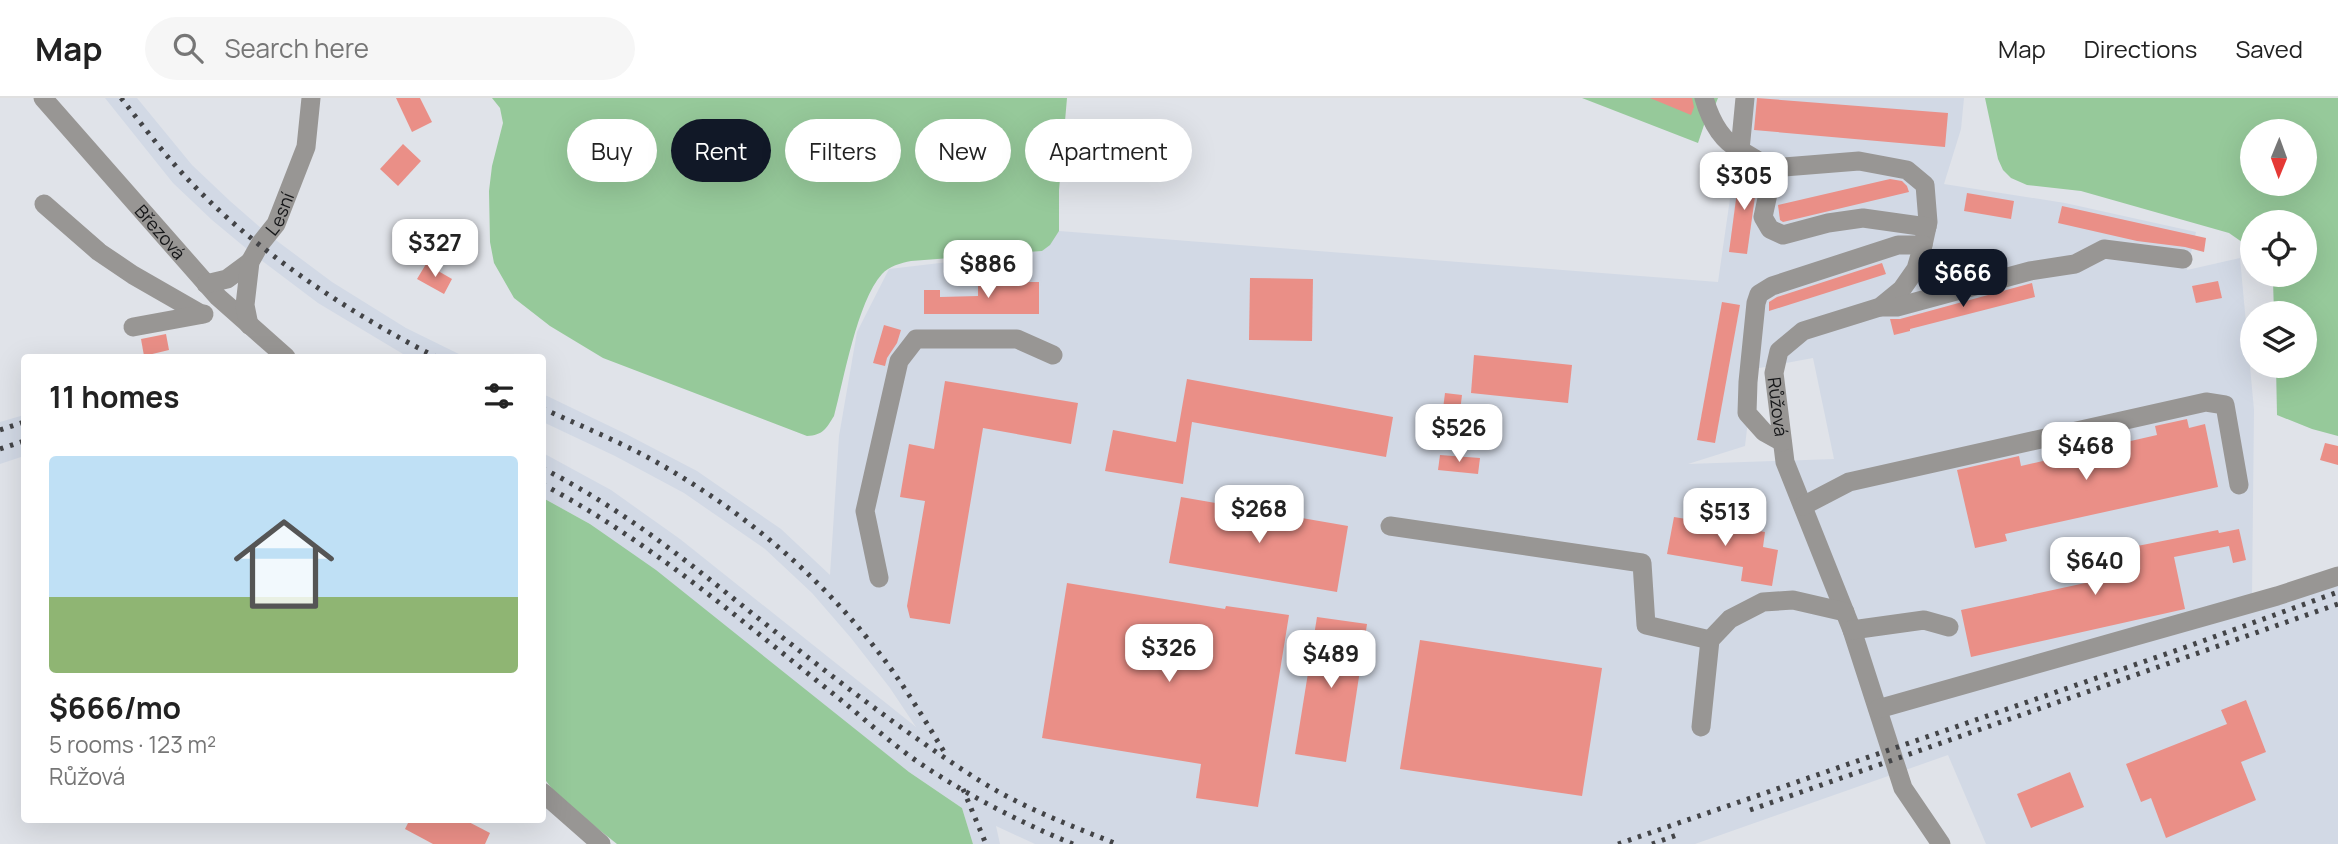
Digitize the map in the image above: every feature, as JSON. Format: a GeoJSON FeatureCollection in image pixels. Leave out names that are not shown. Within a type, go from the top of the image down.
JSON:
{"type":"FeatureCollection","features":[{"type":"Feature","properties":{"kind":"street","name":"Březová"},"geometry":{"type":"LineString","coordinates":[[43,98],[206,284],[283,354]]}},
{"type":"Feature","properties":{"kind":"street","name":"Lesní"},"geometry":{"type":"LineString","coordinates":[[249,325],[245,305],[250,262],[276,224],[306,147],[311,98]]}},
{"type":"Feature","properties":{"kind":"street","name":"Růžová"},"geometry":{"type":"LineString","coordinates":[[1704,98],[1709,116],[1728,144],[1765,165],[1784,167],[1859,161],[1907,170],[1925,185],[1925,236],[1916,269],[1902,289],[1880,307],[1803,331],[1779,351],[1774,373],[1785,462],[1849,621],[1903,788],[1941,844]]}},
{"type":"Feature","properties":{"kind":"street"},"geometry":{"type":"LineString","coordinates":[[1740,150],[1745,98]]}},
{"type":"Feature","properties":{"kind":"street"},"geometry":{"type":"LineString","coordinates":[[1774,166],[1763,217],[1770,229],[1783,235],[1828,223],[1863,218],[1925,236]]}},
{"type":"Feature","properties":{"kind":"street"},"geometry":{"type":"LineString","coordinates":[[44,204],[99,252],[201,314]]}},
{"type":"Feature","properties":{"kind":"street"},"geometry":{"type":"LineString","coordinates":[[1782,442],[1764,432],[1747,413],[1748,382],[1759,294],[1772,286],[1925,236]]}},
{"type":"Feature","properties":{"kind":"street"},"geometry":{"type":"LineString","coordinates":[[1880,307],[1897,307],[2030,271],[2075,264],[2104,249],[2183,259]]}},
{"type":"Feature","properties":{"kind":"street"},"geometry":{"type":"LineString","coordinates":[[206,284],[227,279],[250,262]]}},
{"type":"Feature","properties":{"kind":"street"},"geometry":{"type":"LineString","coordinates":[[133,327],[231,309]]}},
{"type":"Feature","properties":{"kind":"street"},"geometry":{"type":"LineString","coordinates":[[879,578],[865,511],[900,361],[916,339],[1017,339],[1053,355]]}},
{"type":"Feature","properties":{"kind":"street"},"geometry":{"type":"LineString","coordinates":[[1803,506],[1849,482],[2206,402],[2225,405],[2239,485]]}},
{"type":"Feature","properties":{"kind":"street"},"geometry":{"type":"LineString","coordinates":[[1390,526],[1642,563],[1646,625],[1710,640]]}},
{"type":"Feature","properties":{"kind":"street"},"geometry":{"type":"LineString","coordinates":[[1878,709],[2277,596],[2338,576]]}},
{"type":"Feature","properties":{"kind":"street"},"geometry":{"type":"LineString","coordinates":[[1701,727],[1710,640],[1730,619],[1763,602],[1793,600],[1849,621],[1924,620],[1949,627]]}},
{"type":"Feature","properties":{"kind":"street"},"geometry":{"type":"LineString","coordinates":[[546,796],[601,844]]}},
{"type":"Feature","properties":{"kind":"shaded area"},"geometry":{"type":"Polygon","coordinates":[[[105,98],[137,98],[192,165],[269,235],[332,282],[406,328],[459,354],[403,354],[318,303],[253,254],[173,183],[105,98]]]}},
{"type":"Feature","properties":{"kind":"shaded area"},"geometry":{"type":"Polygon","coordinates":[[[1752,98],[1964,98],[1961,129],[1944,184],[2065,203],[2196,232],[2187,270],[2240,258],[2240,287],[2243,287],[2244,301],[2240,301],[2240,378],[2251,378],[2254,410],[2252,598],[2338,576],[2338,844],[1986,844],[1948,755],[1695,844],[1035,844],[996,826],[1000,844],[973,844],[962,808],[909,772],[590,524],[546,500],[546,455],[611,490],[680,539],[916,727],[851,638],[812,593],[765,549],[684,493],[546,423],[546,395],[697,471],[781,529],[830,575],[839,436],[857,332],[889,269],[1042,251],[1059,231],[1718,282],[1735,164],[1746,164],[1752,98]],[[1813,358],[1754,369],[1745,446],[1688,464],[1834,459],[1813,358]]]}},
{"type":"Feature","properties":{"kind":"shaded area"},"geometry":{"type":"Polygon","coordinates":[[[21,416],[21,457],[0,464],[0,422],[21,416]]]}},
{"type":"Feature","properties":{"kind":"green space"},"geometry":{"type":"Polygon","coordinates":[[[492,98],[1067,98],[1065,119],[1025,119],[1025,182],[1060,182],[1059,231],[1050,245],[1042,251],[911,261],[885,271],[873,287],[858,321],[834,416],[824,430],[807,436],[603,358],[550,326],[514,298],[494,263],[490,242],[489,191],[492,166],[503,123],[500,108],[492,98]]]}},
{"type":"Feature","properties":{"kind":"green space"},"geometry":{"type":"Polygon","coordinates":[[[1582,98],[1718,98],[1712,113],[1706,119],[1698,143],[1582,98]]]}},
{"type":"Feature","properties":{"kind":"green space"},"geometry":{"type":"Polygon","coordinates":[[[1985,98],[2338,98],[2338,436],[2277,415],[2276,378],[2317,378],[2317,301],[2274,301],[2273,287],[2317,287],[2317,210],[2240,210],[2240,241],[2229,233],[2081,191],[2027,185],[2011,178],[1998,159],[1985,98]]]}},
{"type":"Feature","properties":{"kind":"green space"},"geometry":{"type":"Polygon","coordinates":[[[546,500],[590,524],[656,570],[909,772],[962,808],[973,844],[617,844],[559,798],[546,781],[546,500]]]}},
{"type":"Feature","properties":{"kind":"building"},"geometry":{"type":"Polygon","coordinates":[[[396,98],[420,98],[432,122],[412,132],[396,98]]]}},
{"type":"Feature","properties":{"kind":"building"},"geometry":{"type":"Polygon","coordinates":[[[1650,98],[1692,98],[1694,107],[1691,115],[1650,98]]]}},
{"type":"Feature","properties":{"kind":"building"},"geometry":{"type":"Polygon","coordinates":[[[1757,98],[1948,113],[1945,147],[1754,130],[1757,98]]]}},
{"type":"Feature","properties":{"kind":"building"},"geometry":{"type":"Polygon","coordinates":[[[403,144],[421,161],[398,186],[380,169],[403,144]]]}},
{"type":"Feature","properties":{"kind":"building"},"geometry":{"type":"Polygon","coordinates":[[[1740,169],[1750,170],[1758,175],[1747,254],[1729,252],[1740,169]]]}},
{"type":"Feature","properties":{"kind":"building"},"geometry":{"type":"Polygon","coordinates":[[[1890,179],[1902,181],[1909,192],[1783,222],[1780,220],[1778,205],[1890,179]]]}},
{"type":"Feature","properties":{"kind":"building"},"geometry":{"type":"Polygon","coordinates":[[[1967,193],[2014,201],[2011,219],[1964,211],[1967,193]]]}},
{"type":"Feature","properties":{"kind":"building"},"geometry":{"type":"Polygon","coordinates":[[[2062,206],[2206,238],[2204,252],[2137,241],[2058,223],[2062,206]]]}},
{"type":"Feature","properties":{"kind":"building"},"geometry":{"type":"Polygon","coordinates":[[[1969,260],[1972,274],[1928,286],[1925,277],[1929,269],[1969,260]]]}},
{"type":"Feature","properties":{"kind":"building"},"geometry":{"type":"Polygon","coordinates":[[[1882,263],[1886,274],[1769,311],[1769,302],[1777,297],[1882,263]]]}},
{"type":"Feature","properties":{"kind":"building"},"geometry":{"type":"Polygon","coordinates":[[[426,264],[452,279],[444,294],[417,279],[426,264]]]}},
{"type":"Feature","properties":{"kind":"building"},"geometry":{"type":"Polygon","coordinates":[[[1250,278],[1313,279],[1312,341],[1249,340],[1250,278]]]}},
{"type":"Feature","properties":{"kind":"building"},"geometry":{"type":"Polygon","coordinates":[[[2218,281],[2222,298],[2196,303],[2192,286],[2218,281]]]}},
{"type":"Feature","properties":{"kind":"building"},"geometry":{"type":"Polygon","coordinates":[[[978,282],[1039,282],[1039,314],[924,314],[924,290],[940,290],[940,297],[978,296],[978,282]]]}},
{"type":"Feature","properties":{"kind":"building"},"geometry":{"type":"Polygon","coordinates":[[[2032,283],[2035,297],[1894,335],[1890,319],[1900,319],[2032,283]]]}},
{"type":"Feature","properties":{"kind":"building"},"geometry":{"type":"Polygon","coordinates":[[[1722,302],[1740,305],[1715,443],[1697,440],[1722,302]]]}},
{"type":"Feature","properties":{"kind":"building"},"geometry":{"type":"Polygon","coordinates":[[[884,325],[901,330],[885,366],[873,363],[884,325]]]}},
{"type":"Feature","properties":{"kind":"building"},"geometry":{"type":"Polygon","coordinates":[[[166,334],[169,350],[144,354],[141,339],[166,334]]]}},
{"type":"Feature","properties":{"kind":"building"},"geometry":{"type":"Polygon","coordinates":[[[1474,355],[1572,365],[1568,403],[1471,393],[1474,355]]]}},
{"type":"Feature","properties":{"kind":"building"},"geometry":{"type":"Polygon","coordinates":[[[1187,379],[1393,417],[1386,457],[1192,422],[1183,484],[1105,471],[1113,430],[1176,442],[1187,379]]]}},
{"type":"Feature","properties":{"kind":"building"},"geometry":{"type":"Polygon","coordinates":[[[945,381],[1078,403],[1071,444],[983,428],[950,624],[910,618],[907,606],[925,501],[900,497],[909,444],[934,449],[945,381]]]}},
{"type":"Feature","properties":{"kind":"building"},"geometry":{"type":"Polygon","coordinates":[[[1445,393],[1462,395],[1460,411],[1443,409],[1445,393]]]}},
{"type":"Feature","properties":{"kind":"building"},"geometry":{"type":"Polygon","coordinates":[[[2187,419],[2189,428],[2205,424],[2218,487],[2005,534],[2007,541],[1975,548],[1957,470],[2019,456],[2021,466],[2157,435],[2155,426],[2187,419]]]}},
{"type":"Feature","properties":{"kind":"building"},"geometry":{"type":"Polygon","coordinates":[[[2325,443],[2338,446],[2338,465],[2320,460],[2325,443]]]}},
{"type":"Feature","properties":{"kind":"building"},"geometry":{"type":"Polygon","coordinates":[[[1440,455],[1480,458],[1478,474],[1438,470],[1440,455]]]}},
{"type":"Feature","properties":{"kind":"building"},"geometry":{"type":"Polygon","coordinates":[[[1181,497],[1348,526],[1337,592],[1169,563],[1181,497]]]}},
{"type":"Feature","properties":{"kind":"building"},"geometry":{"type":"Polygon","coordinates":[[[1674,517],[1765,532],[1763,547],[1778,550],[1772,586],[1741,581],[1743,567],[1667,554],[1674,517]]]}},
{"type":"Feature","properties":{"kind":"building"},"geometry":{"type":"Polygon","coordinates":[[[2239,529],[2246,560],[2233,563],[2229,546],[2174,557],[2185,609],[1971,657],[1961,610],[2113,577],[2107,552],[2218,530],[2219,533],[2239,529]]]}},
{"type":"Feature","properties":{"kind":"building"},"geometry":{"type":"Polygon","coordinates":[[[1067,583],[1225,609],[1226,606],[1289,615],[1258,807],[1196,798],[1201,764],[1042,738],[1067,583]]]}},
{"type":"Feature","properties":{"kind":"building"},"geometry":{"type":"Polygon","coordinates":[[[1317,617],[1367,624],[1346,762],[1295,754],[1317,617]]]}},
{"type":"Feature","properties":{"kind":"building"},"geometry":{"type":"Polygon","coordinates":[[[1420,640],[1602,668],[1582,796],[1400,769],[1420,640]]]}},
{"type":"Feature","properties":{"kind":"building"},"geometry":{"type":"Polygon","coordinates":[[[2246,700],[2266,752],[2241,762],[2256,800],[2166,838],[2151,798],[2141,802],[2126,764],[2227,724],[2221,710],[2246,700]]]}},
{"type":"Feature","properties":{"kind":"building"},"geometry":{"type":"Polygon","coordinates":[[[2070,772],[2084,807],[2031,828],[2017,794],[2070,772]]]}},
{"type":"Feature","properties":{"kind":"building"},"geometry":{"type":"Polygon","coordinates":[[[408,823],[471,823],[490,833],[485,844],[433,844],[405,829],[408,823]]]}},
{"type":"Feature","properties":{"kind":"railway"},"geometry":{"type":"LineString","coordinates":[[121,98],[182,173],[237,227],[334,299],[430,354]]}},
{"type":"Feature","properties":{"kind":"railway"},"geometry":{"type":"LineString","coordinates":[[546,410],[623,445],[680,476],[770,540],[824,589],[872,644],[902,684],[946,755]]}},
{"type":"Feature","properties":{"kind":"railway"},"geometry":{"type":"LineString","coordinates":[[0,430],[21,423]]}},
{"type":"Feature","properties":{"kind":"railway"},"geometry":{"type":"LineString","coordinates":[[0,449],[21,442]]}},
{"type":"Feature","properties":{"kind":"railway"},"geometry":{"type":"LineString","coordinates":[[546,470],[644,530],[856,694],[977,779],[1028,807],[1117,844]]}},
{"type":"Feature","properties":{"kind":"railway"},"geometry":{"type":"LineString","coordinates":[[546,486],[656,555],[762,636],[918,762],[994,807],[1073,844]]}},
{"type":"Feature","properties":{"kind":"railway"},"geometry":{"type":"LineString","coordinates":[[1618,844],[2338,592]]}},
{"type":"Feature","properties":{"kind":"railway"},"geometry":{"type":"LineString","coordinates":[[1750,810],[2338,604]]}},
{"type":"Feature","properties":{"kind":"railway"},"geometry":{"type":"LineString","coordinates":[[963,789],[986,844]]}},
{"type":"Feature","properties":{"kind":"railway"},"geometry":{"type":"LineString","coordinates":[[1652,844],[1677,835]]}}]}
